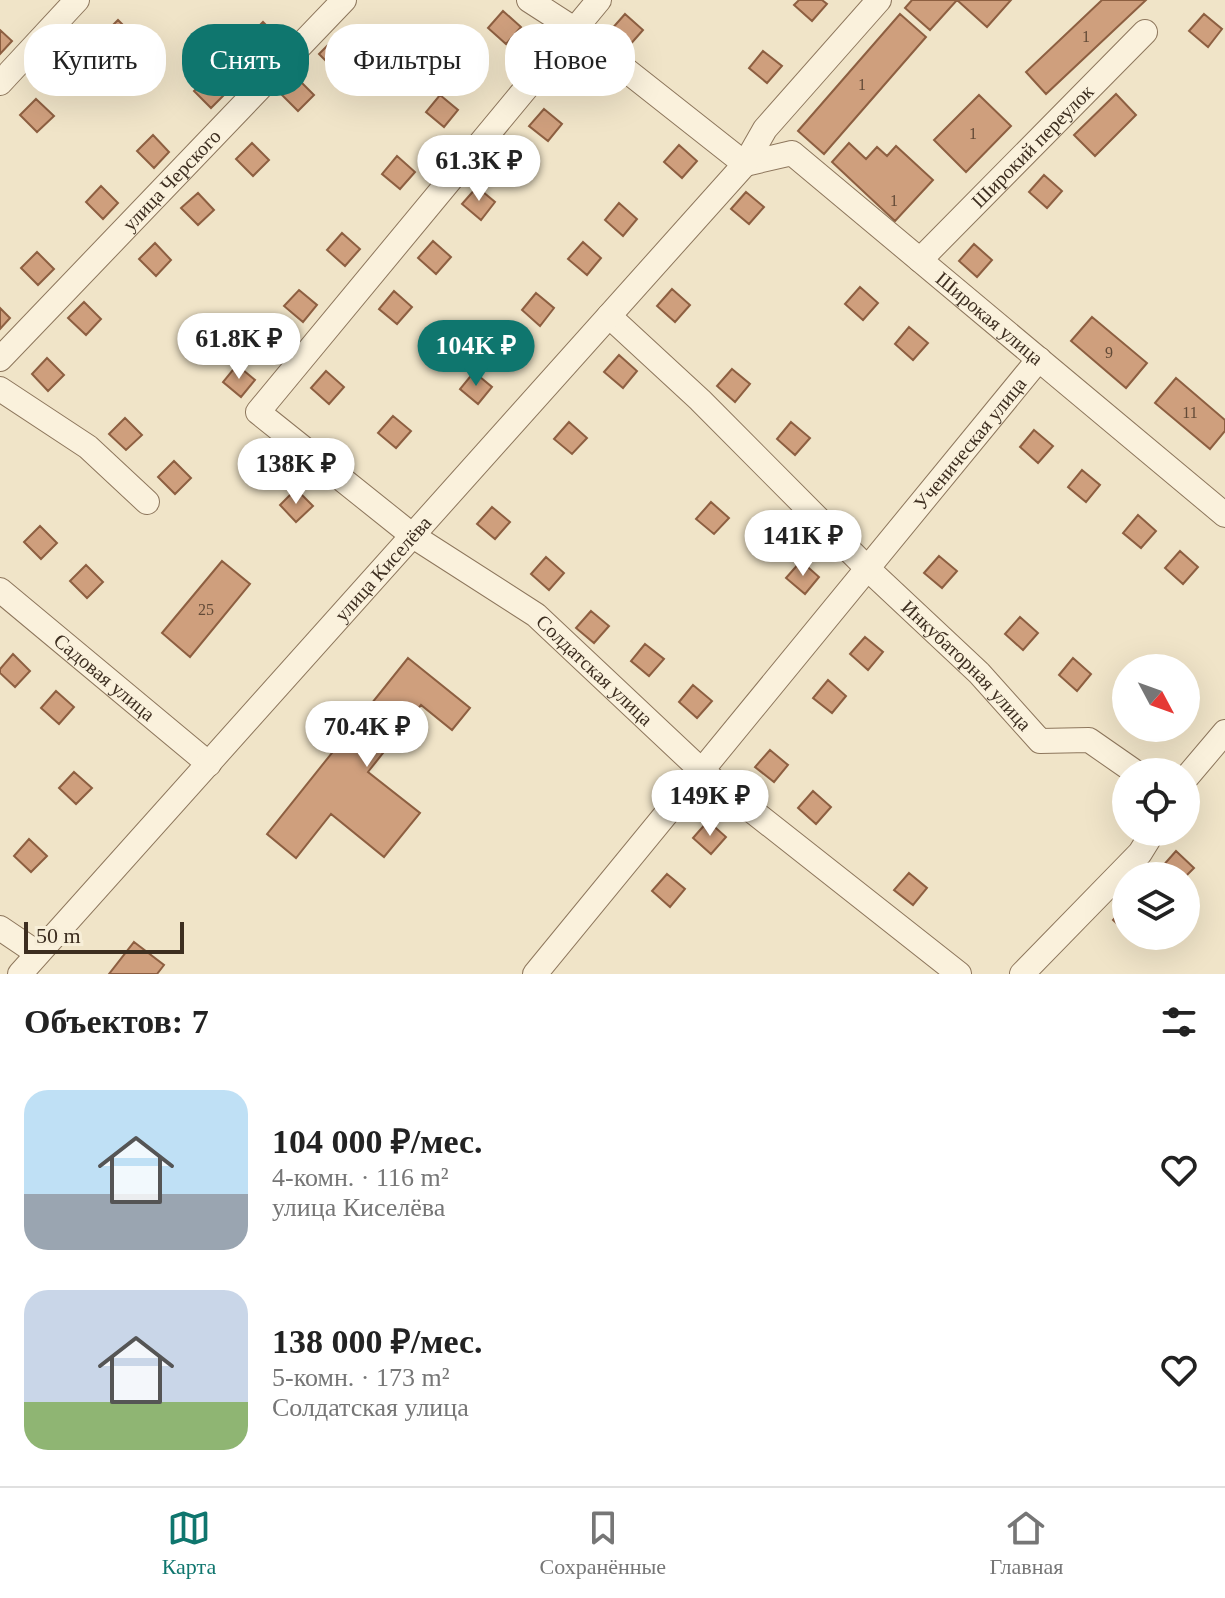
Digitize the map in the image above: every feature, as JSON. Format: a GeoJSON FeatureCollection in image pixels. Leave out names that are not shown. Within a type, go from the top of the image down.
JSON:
{"type":"FeatureCollection","features":[{"type":"Feature","properties":{"kind":"street"},"geometry":{"type":"LineString","coordinates":[[0,83],[77,0]]}},
{"type":"Feature","properties":{"kind":"street","name":"улица Черского"},"geometry":{"type":"LineString","coordinates":[[0,359],[344,0]]}},
{"type":"Feature","properties":{"kind":"street"},"geometry":{"type":"LineString","coordinates":[[529,0],[566,24]]}},
{"type":"Feature","properties":{"kind":"street"},"geometry":{"type":"LineString","coordinates":[[578,24],[599,0]]}},
{"type":"Feature","properties":{"kind":"street","name":"улица Киселёва"},"geometry":{"type":"LineString","coordinates":[[20,974],[745,164],[765,129],[879,0]]}},
{"type":"Feature","properties":{"kind":"street","name":"Широкий переулок"},"geometry":{"type":"LineString","coordinates":[[920,260],[1145,32]]}},
{"type":"Feature","properties":{"kind":"street"},"geometry":{"type":"LineString","coordinates":[[635,77],[745,164]]}},
{"type":"Feature","properties":{"kind":"street","name":"Солдатская улица"},"geometry":{"type":"LineString","coordinates":[[519,96],[258,412],[413,536],[536,615],[703,772],[959,974]]}},
{"type":"Feature","properties":{"kind":"street","name":"Широкая улица"},"geometry":{"type":"LineString","coordinates":[[745,164],[792,153],[1225,515]]}},
{"type":"Feature","properties":{"kind":"street","name":"Инкубаторная улица"},"geometry":{"type":"LineString","coordinates":[[609,316],[700,400],[868,569],[979,673],[1040,741],[1089,740],[1115,758]]}},
{"type":"Feature","properties":{"kind":"street","name":"Ученическая улица"},"geometry":{"type":"LineString","coordinates":[[535,974],[1039,359]]}},
{"type":"Feature","properties":{"kind":"street"},"geometry":{"type":"LineString","coordinates":[[0,389],[88,447],[147,502]]}},
{"type":"Feature","properties":{"kind":"street","name":"Садовая улица"},"geometry":{"type":"LineString","coordinates":[[0,590],[209,764]]}},
{"type":"Feature","properties":{"kind":"street"},"geometry":{"type":"LineString","coordinates":[[1200,761],[1225,732]]}},
{"type":"Feature","properties":{"kind":"street"},"geometry":{"type":"LineString","coordinates":[[1022,974],[1144,846]]}},
{"type":"Feature","properties":{"kind":"street"},"geometry":{"type":"LineString","coordinates":[[0,928],[37,953]]}},
{"type":"Feature","properties":{"kind":"building"},"geometry":{"type":"Polygon","coordinates":[[[799,0],[822,0],[827,4],[812,21],[794,5],[799,0]]]}},
{"type":"Feature","properties":{"kind":"building"},"geometry":{"type":"Polygon","coordinates":[[[912,0],[957,0],[930,30],[905,8],[912,0]]]}},
{"type":"Feature","properties":{"kind":"building"},"geometry":{"type":"Polygon","coordinates":[[[957,0],[1011,0],[987,27],[957,0]]]}},
{"type":"Feature","properties":{"kind":"building"},"geometry":{"type":"Polygon","coordinates":[[[1102,0],[1146,0],[1046,94],[1026,72],[1102,0]]]}},
{"type":"Feature","properties":{"kind":"building"},"geometry":{"type":"Polygon","coordinates":[[[503,11],[518,24],[505,24],[505,43],[489,27],[503,11]]]}},
{"type":"Feature","properties":{"kind":"building"},"geometry":{"type":"Polygon","coordinates":[[[625,14],[643,30],[635,39],[635,24],[616,24],[625,14]]]}},
{"type":"Feature","properties":{"kind":"building"},"geometry":{"type":"Polygon","coordinates":[[[900,14],[926,37],[824,154],[798,131],[900,14]]]}},
{"type":"Feature","properties":{"kind":"building"},"geometry":{"type":"Polygon","coordinates":[[[1204,14],[1222,29],[1208,47],[1189,31],[1204,14]]]}},
{"type":"Feature","properties":{"kind":"building"},"geometry":{"type":"Polygon","coordinates":[[[0,30],[12,41],[0,54],[0,30]]]}},
{"type":"Feature","properties":{"kind":"building"},"geometry":{"type":"Polygon","coordinates":[[[763,51],[782,66],[767,83],[749,68],[763,51]]]}},
{"type":"Feature","properties":{"kind":"building"},"geometry":{"type":"Polygon","coordinates":[[[309,90],[314,95],[298,111],[283,96],[309,96],[309,90]]]}},
{"type":"Feature","properties":{"kind":"building"},"geometry":{"type":"Polygon","coordinates":[[[1116,94],[1136,115],[1095,156],[1074,135],[1116,94]]]}},
{"type":"Feature","properties":{"kind":"building"},"geometry":{"type":"Polygon","coordinates":[[[979,95],[1011,126],[966,172],[934,140],[979,95]]]}},
{"type":"Feature","properties":{"kind":"building"},"geometry":{"type":"Polygon","coordinates":[[[199,96],[223,96],[211,108],[199,96]]]}},
{"type":"Feature","properties":{"kind":"building"},"geometry":{"type":"Polygon","coordinates":[[[439,96],[458,110],[444,127],[426,112],[439,96]]]}},
{"type":"Feature","properties":{"kind":"building"},"geometry":{"type":"Polygon","coordinates":[[[36,99],[54,116],[37,132],[20,115],[36,99]]]}},
{"type":"Feature","properties":{"kind":"building"},"geometry":{"type":"Polygon","coordinates":[[[544,109],[562,124],[548,141],[529,126],[544,109]]]}},
{"type":"Feature","properties":{"kind":"building"},"geometry":{"type":"Polygon","coordinates":[[[153,135],[169,152],[154,168],[137,151],[153,135]]]}},
{"type":"Feature","properties":{"kind":"building"},"geometry":{"type":"Polygon","coordinates":[[[252,143],[269,160],[253,176],[236,159],[252,143]]]}},
{"type":"Feature","properties":{"kind":"building"},"geometry":{"type":"Polygon","coordinates":[[[849,143],[866,159],[877,147],[887,156],[896,146],[933,180],[895,221],[832,162],[849,143]]]}},
{"type":"Feature","properties":{"kind":"building"},"geometry":{"type":"Polygon","coordinates":[[[679,145],[697,161],[682,178],[664,162],[679,145]]]}},
{"type":"Feature","properties":{"kind":"building"},"geometry":{"type":"Polygon","coordinates":[[[397,156],[415,172],[400,189],[382,174],[397,156]]]}},
{"type":"Feature","properties":{"kind":"building"},"geometry":{"type":"Polygon","coordinates":[[[1044,175],[1062,191],[1047,208],[1029,192],[1044,175]]]}},
{"type":"Feature","properties":{"kind":"building"},"geometry":{"type":"Polygon","coordinates":[[[101,186],[118,203],[103,219],[86,202],[101,186]]]}},
{"type":"Feature","properties":{"kind":"building"},"geometry":{"type":"Polygon","coordinates":[[[477,187],[495,202],[481,220],[462,204],[477,187]]]}},
{"type":"Feature","properties":{"kind":"building"},"geometry":{"type":"Polygon","coordinates":[[[746,192],[764,207],[749,224],[731,209],[746,192]]]}},
{"type":"Feature","properties":{"kind":"building"},"geometry":{"type":"Polygon","coordinates":[[[198,193],[214,210],[198,225],[181,208],[198,193]]]}},
{"type":"Feature","properties":{"kind":"building"},"geometry":{"type":"Polygon","coordinates":[[[619,203],[637,219],[623,236],[605,220],[619,203]]]}},
{"type":"Feature","properties":{"kind":"building"},"geometry":{"type":"Polygon","coordinates":[[[342,233],[360,249],[345,266],[327,250],[342,233]]]}},
{"type":"Feature","properties":{"kind":"building"},"geometry":{"type":"Polygon","coordinates":[[[433,241],[451,257],[436,274],[418,258],[433,241]]]}},
{"type":"Feature","properties":{"kind":"building"},"geometry":{"type":"Polygon","coordinates":[[[583,242],[601,258],[587,275],[568,259],[583,242]]]}},
{"type":"Feature","properties":{"kind":"building"},"geometry":{"type":"Polygon","coordinates":[[[155,243],[171,260],[156,276],[139,259],[155,243]]]}},
{"type":"Feature","properties":{"kind":"building"},"geometry":{"type":"Polygon","coordinates":[[[974,244],[992,260],[977,277],[959,261],[974,244]]]}},
{"type":"Feature","properties":{"kind":"building"},"geometry":{"type":"Polygon","coordinates":[[[37,252],[54,269],[38,285],[21,268],[37,252]]]}},
{"type":"Feature","properties":{"kind":"building"},"geometry":{"type":"Polygon","coordinates":[[[860,287],[878,303],[863,320],[845,304],[860,287]]]}},
{"type":"Feature","properties":{"kind":"building"},"geometry":{"type":"Polygon","coordinates":[[[672,289],[690,305],[675,322],[657,306],[672,289]]]}},
{"type":"Feature","properties":{"kind":"building"},"geometry":{"type":"Polygon","coordinates":[[[299,290],[317,305],[303,322],[284,306],[299,290]]]}},
{"type":"Feature","properties":{"kind":"building"},"geometry":{"type":"Polygon","coordinates":[[[394,291],[412,307],[397,324],[379,309],[394,291]]]}},
{"type":"Feature","properties":{"kind":"building"},"geometry":{"type":"Polygon","coordinates":[[[536,293],[554,308],[540,326],[522,310],[536,293]]]}},
{"type":"Feature","properties":{"kind":"building"},"geometry":{"type":"Polygon","coordinates":[[[84,302],[101,319],[86,335],[68,318],[84,302]]]}},
{"type":"Feature","properties":{"kind":"building"},"geometry":{"type":"Polygon","coordinates":[[[0,308],[10,318],[0,329],[0,308]]]}},
{"type":"Feature","properties":{"kind":"building"},"geometry":{"type":"Polygon","coordinates":[[[1092,317],[1147,363],[1126,388],[1071,341],[1092,317]]]}},
{"type":"Feature","properties":{"kind":"building"},"geometry":{"type":"Polygon","coordinates":[[[269,327],[287,343],[272,360],[254,344],[269,327]]]}},
{"type":"Feature","properties":{"kind":"building"},"geometry":{"type":"Polygon","coordinates":[[[909,327],[928,343],[913,360],[895,344],[909,327]]]}},
{"type":"Feature","properties":{"kind":"building"},"geometry":{"type":"Polygon","coordinates":[[[619,355],[637,371],[623,388],[604,372],[619,355]]]}},
{"type":"Feature","properties":{"kind":"building"},"geometry":{"type":"Polygon","coordinates":[[[47,358],[64,375],[48,391],[32,374],[47,358]]]}},
{"type":"Feature","properties":{"kind":"building"},"geometry":{"type":"Polygon","coordinates":[[[237,365],[255,380],[241,397],[223,382],[237,365]]]}},
{"type":"Feature","properties":{"kind":"building"},"geometry":{"type":"Polygon","coordinates":[[[732,369],[750,384],[735,402],[717,386],[732,369]]]}},
{"type":"Feature","properties":{"kind":"building"},"geometry":{"type":"Polygon","coordinates":[[[326,371],[344,387],[329,404],[311,388],[326,371]]]}},
{"type":"Feature","properties":{"kind":"building"},"geometry":{"type":"Polygon","coordinates":[[[474,372],[492,387],[478,404],[460,389],[474,372]]]}},
{"type":"Feature","properties":{"kind":"building"},"geometry":{"type":"Polygon","coordinates":[[[1176,378],[1225,420],[1225,431],[1210,449],[1155,403],[1176,378]]]}},
{"type":"Feature","properties":{"kind":"building"},"geometry":{"type":"Polygon","coordinates":[[[393,416],[411,431],[396,448],[378,433],[393,416]]]}},
{"type":"Feature","properties":{"kind":"building"},"geometry":{"type":"Polygon","coordinates":[[[125,418],[142,435],[126,450],[109,434],[125,418]]]}},
{"type":"Feature","properties":{"kind":"building"},"geometry":{"type":"Polygon","coordinates":[[[569,422],[587,438],[572,454],[554,439],[569,422]]]}},
{"type":"Feature","properties":{"kind":"building"},"geometry":{"type":"Polygon","coordinates":[[[791,422],[810,438],[795,455],[777,439],[791,422]]]}},
{"type":"Feature","properties":{"kind":"building"},"geometry":{"type":"Polygon","coordinates":[[[1034,430],[1053,446],[1038,463],[1020,447],[1034,430]]]}},
{"type":"Feature","properties":{"kind":"building"},"geometry":{"type":"Polygon","coordinates":[[[174,461],[191,478],[175,494],[158,477],[174,461]]]}},
{"type":"Feature","properties":{"kind":"building"},"geometry":{"type":"Polygon","coordinates":[[[1082,470],[1100,485],[1086,502],[1068,487],[1082,470]]]}},
{"type":"Feature","properties":{"kind":"building"},"geometry":{"type":"Polygon","coordinates":[[[296,489],[313,506],[296,522],[280,505],[296,489]]]}},
{"type":"Feature","properties":{"kind":"building"},"geometry":{"type":"Polygon","coordinates":[[[711,502],[729,518],[714,534],[696,519],[711,502]]]}},
{"type":"Feature","properties":{"kind":"building"},"geometry":{"type":"Polygon","coordinates":[[[492,507],[510,522],[495,539],[477,524],[492,507]]]}},
{"type":"Feature","properties":{"kind":"building"},"geometry":{"type":"Polygon","coordinates":[[[1138,515],[1156,531],[1141,548],[1123,533],[1138,515]]]}},
{"type":"Feature","properties":{"kind":"building"},"geometry":{"type":"Polygon","coordinates":[[[40,526],[57,543],[41,559],[24,542],[40,526]]]}},
{"type":"Feature","properties":{"kind":"building"},"geometry":{"type":"Polygon","coordinates":[[[1180,551],[1198,567],[1183,584],[1165,568],[1180,551]]]}},
{"type":"Feature","properties":{"kind":"building"},"geometry":{"type":"Polygon","coordinates":[[[939,556],[957,571],[942,588],[924,573],[939,556]]]}},
{"type":"Feature","properties":{"kind":"building"},"geometry":{"type":"Polygon","coordinates":[[[546,557],[564,573],[549,590],[531,574],[546,557]]]}},
{"type":"Feature","properties":{"kind":"building"},"geometry":{"type":"Polygon","coordinates":[[[222,561],[250,584],[190,657],[162,633],[222,561]]]}},
{"type":"Feature","properties":{"kind":"building"},"geometry":{"type":"Polygon","coordinates":[[[801,561],[819,577],[805,594],[786,578],[801,561]]]}},
{"type":"Feature","properties":{"kind":"building"},"geometry":{"type":"Polygon","coordinates":[[[86,565],[103,582],[87,598],[70,581],[86,565]]]}},
{"type":"Feature","properties":{"kind":"building"},"geometry":{"type":"Polygon","coordinates":[[[591,611],[609,626],[594,643],[576,628],[591,611]]]}},
{"type":"Feature","properties":{"kind":"building"},"geometry":{"type":"Polygon","coordinates":[[[1020,617],[1038,633],[1023,650],[1005,634],[1020,617]]]}},
{"type":"Feature","properties":{"kind":"building"},"geometry":{"type":"Polygon","coordinates":[[[865,637],[883,652],[868,670],[850,654],[865,637]]]}},
{"type":"Feature","properties":{"kind":"building"},"geometry":{"type":"Polygon","coordinates":[[[645,644],[664,659],[649,676],[631,661],[645,644]]]}},
{"type":"Feature","properties":{"kind":"building"},"geometry":{"type":"Polygon","coordinates":[[[13,654],[30,671],[15,687],[0,673],[13,654]]]}},
{"type":"Feature","properties":{"kind":"building"},"geometry":{"type":"Polygon","coordinates":[[[408,658],[470,708],[452,730],[421,705],[368,772],[420,813],[384,857],[331,814],[296,858],[267,834],[408,658]]]}},
{"type":"Feature","properties":{"kind":"building"},"geometry":{"type":"Polygon","coordinates":[[[1073,658],[1091,674],[1077,691],[1059,675],[1073,658]]]}},
{"type":"Feature","properties":{"kind":"building"},"geometry":{"type":"Polygon","coordinates":[[[828,680],[846,696],[832,713],[813,698],[828,680]]]}},
{"type":"Feature","properties":{"kind":"building"},"geometry":{"type":"Polygon","coordinates":[[[693,685],[712,701],[697,718],[679,702],[693,685]]]}},
{"type":"Feature","properties":{"kind":"building"},"geometry":{"type":"Polygon","coordinates":[[[56,691],[74,707],[59,724],[41,708],[56,691]]]}},
{"type":"Feature","properties":{"kind":"building"},"geometry":{"type":"Polygon","coordinates":[[[770,750],[788,765],[774,782],[755,767],[770,750]]]}},
{"type":"Feature","properties":{"kind":"building"},"geometry":{"type":"Polygon","coordinates":[[[74,772],[92,788],[76,804],[59,788],[74,772]]]}},
{"type":"Feature","properties":{"kind":"building"},"geometry":{"type":"Polygon","coordinates":[[[813,791],[831,807],[816,824],[798,808],[813,791]]]}},
{"type":"Feature","properties":{"kind":"building"},"geometry":{"type":"Polygon","coordinates":[[[708,821],[726,837],[711,854],[693,838],[708,821]]]}},
{"type":"Feature","properties":{"kind":"building"},"geometry":{"type":"Polygon","coordinates":[[[29,839],[47,856],[31,872],[14,856],[29,839]]]}},
{"type":"Feature","properties":{"kind":"building"},"geometry":{"type":"Polygon","coordinates":[[[1176,851],[1188,862],[1166,862],[1176,851]]]}},
{"type":"Feature","properties":{"kind":"building"},"geometry":{"type":"Polygon","coordinates":[[[909,873],[927,888],[913,905],[894,890],[909,873]]]}},
{"type":"Feature","properties":{"kind":"building"},"geometry":{"type":"Polygon","coordinates":[[[667,874],[685,889],[670,907],[652,891],[667,874]]]}},
{"type":"Feature","properties":{"kind":"building"},"geometry":{"type":"Polygon","coordinates":[[[134,942],[164,965],[157,974],[109,974],[134,942]]]}}]}
